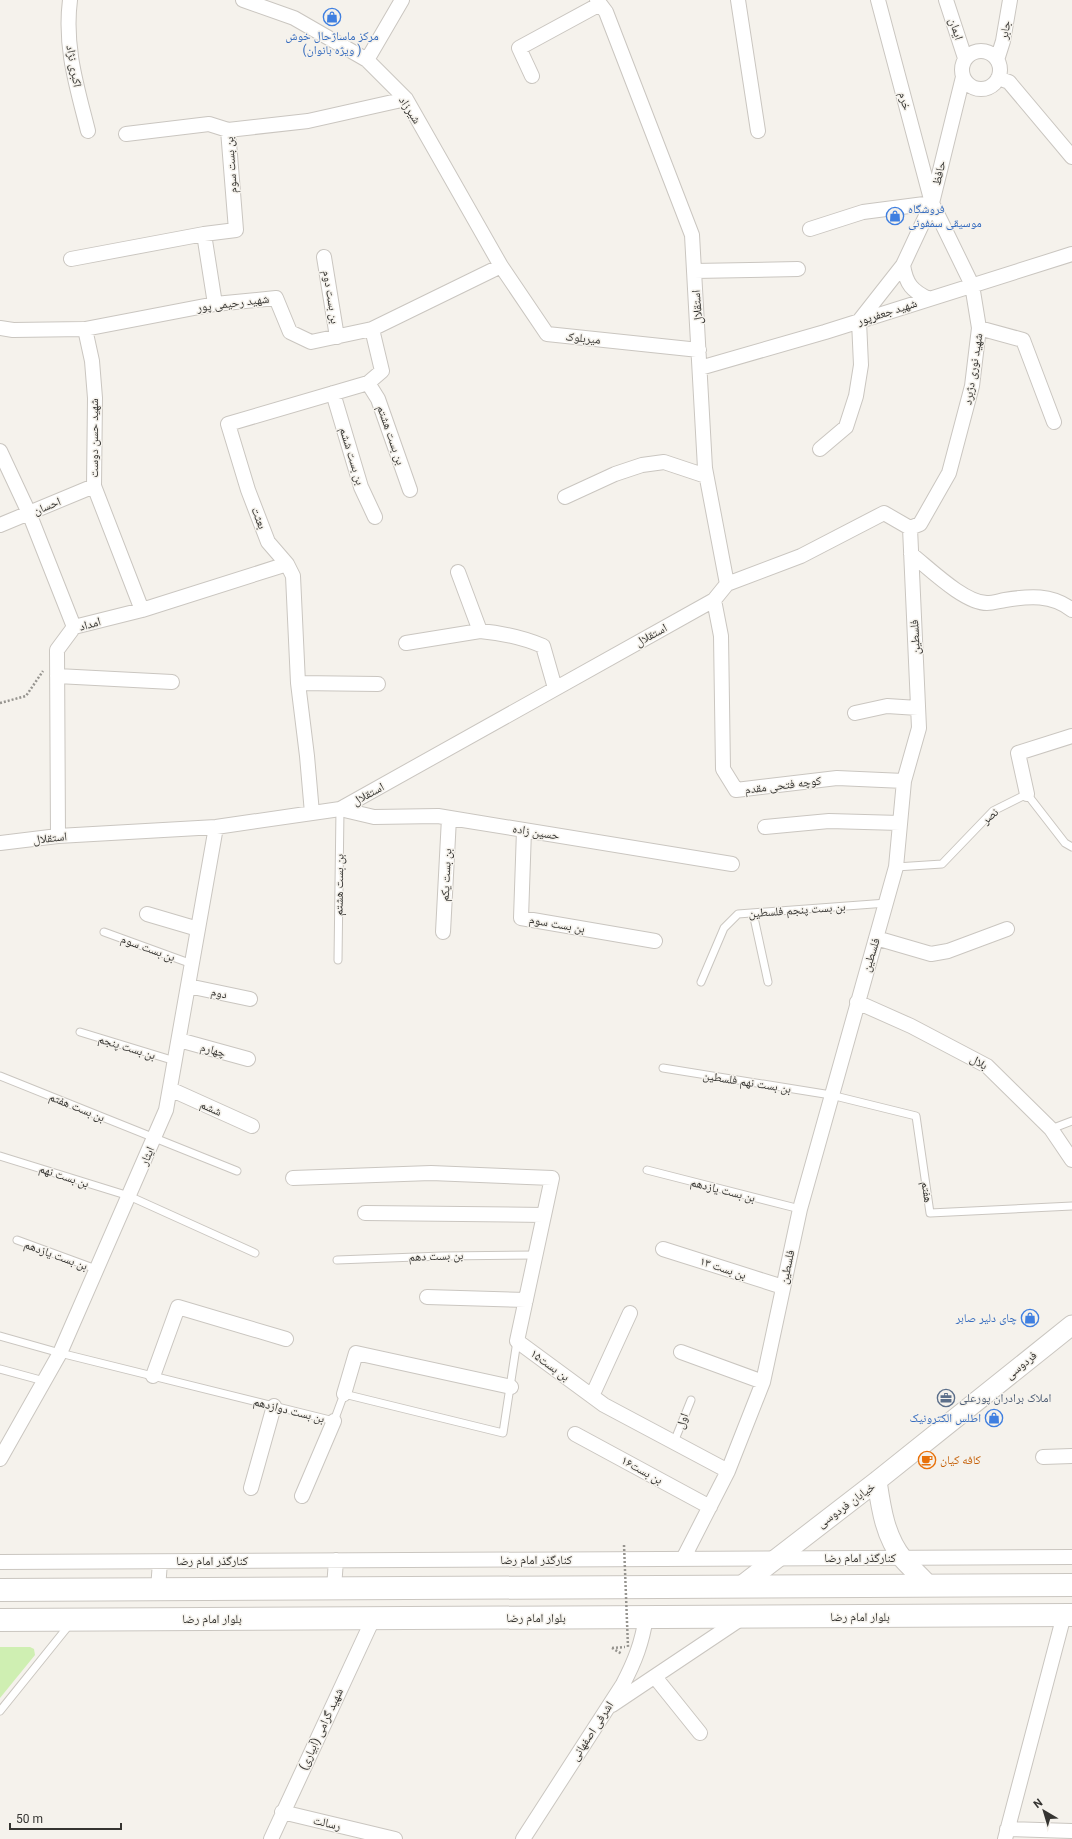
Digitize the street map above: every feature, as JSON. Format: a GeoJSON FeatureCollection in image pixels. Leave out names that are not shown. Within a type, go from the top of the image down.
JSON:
{"type":"FeatureCollection","features":[{"type":"Feature","properties":{"kind":"highway"},"geometry":{"type":"LineString","coordinates":[[0,1590],[1072,1585]]}},
{"type":"Feature","properties":{"kind":"highway","name":"بلوار امام رضا"},"geometry":{"type":"LineString","coordinates":[[0,1620],[646,1617],[742,1618],[1068,1615]]}},
{"type":"Feature","properties":{"kind":"main road","name":"فردوسی"},"geometry":{"type":"LineString","coordinates":[[877,1481],[1072,1325]]}},
{"type":"Feature","properties":{"kind":"main road","name":"خیابان فردوسی"},"geometry":{"type":"LineString","coordinates":[[741,1586],[877,1481],[882,1515],[891,1537],[902,1558],[929,1586]]}},
{"type":"Feature","properties":{"kind":"street","name":"اکبری نژاد"},"geometry":{"type":"LineString","coordinates":[[70,0],[68,17],[70,62],[88,131]]}},
{"type":"Feature","properties":{"kind":"street","name":"شیرزاد"},"geometry":{"type":"LineString","coordinates":[[243,0],[294,18],[367,60],[406,100],[501,266]]}},
{"type":"Feature","properties":{"kind":"street"},"geometry":{"type":"LineString","coordinates":[[367,60],[402,0]]}},
{"type":"Feature","properties":{"kind":"street"},"geometry":{"type":"LineString","coordinates":[[738,0],[758,131]]}},
{"type":"Feature","properties":{"kind":"street","name":"خرم"},"geometry":{"type":"LineString","coordinates":[[878,0],[932,203]]}},
{"type":"Feature","properties":{"kind":"street","name":"ایمان"},"geometry":{"type":"LineString","coordinates":[[946,0],[965,58]]}},
{"type":"Feature","properties":{"kind":"street","name":"جابر"},"geometry":{"type":"LineString","coordinates":[[998,60],[1003,42],[1010,0]]}},
{"type":"Feature","properties":{"kind":"street"},"geometry":{"type":"LineString","coordinates":[[532,76],[519,48],[598,2]]}},
{"type":"Feature","properties":{"kind":"street","name":"استقلال"},"geometry":{"type":"LineString","coordinates":[[0,843],[58,836],[216,827],[340,810],[714,600],[727,584],[706,476],[692,235],[606,12],[598,2]]}},
{"type":"Feature","properties":{"kind":"street"},"geometry":{"type":"LineString","coordinates":[[982,51],[988,52],[998,60],[1000,66],[998,78],[989,87],[977,89],[971,87],[963,77],[962,64],[965,58],[970,54],[982,51]]}},
{"type":"Feature","properties":{"kind":"street","name":"حافظ"},"geometry":{"type":"LineString","coordinates":[[859,321],[903,265],[932,203],[963,77]]}},
{"type":"Feature","properties":{"kind":"street"},"geometry":{"type":"LineString","coordinates":[[998,78],[1009,82],[1072,157]]}},
{"type":"Feature","properties":{"kind":"street","name":"بن بست سوم"},"geometry":{"type":"LineString","coordinates":[[204,234],[236,230],[228,130],[308,121],[406,100]]}},
{"type":"Feature","properties":{"kind":"street"},"geometry":{"type":"LineString","coordinates":[[126,134],[209,124],[228,130]]}},
{"type":"Feature","properties":{"kind":"street"},"geometry":{"type":"LineString","coordinates":[[810,229],[863,212],[932,203]]}},
{"type":"Feature","properties":{"kind":"street","name":"شهید نوری دژبرد"},"geometry":{"type":"LineString","coordinates":[[910,528],[920,524],[949,473],[972,386],[980,328],[972,285],[932,203]]}},
{"type":"Feature","properties":{"kind":"street"},"geometry":{"type":"LineString","coordinates":[[71,259],[204,234],[215,304]]}},
{"type":"Feature","properties":{"kind":"street","name":"شهید جعفرپور"},"geometry":{"type":"LineString","coordinates":[[700,368],[859,321],[1072,254]]}},
{"type":"Feature","properties":{"kind":"street","name":"بن بست دوم"},"geometry":{"type":"LineString","coordinates":[[324,257],[337,337]]}},
{"type":"Feature","properties":{"kind":"street"},"geometry":{"type":"LineString","coordinates":[[903,265],[904,275],[910,287],[917,293],[929,299]]}},
{"type":"Feature","properties":{"kind":"street","name":"شهید رحیمی پور"},"geometry":{"type":"LineString","coordinates":[[0,328],[13,330],[85,330],[215,304],[276,298],[290,332],[311,342],[372,329],[501,266]]}},
{"type":"Feature","properties":{"kind":"street","name":"میربلوک"},"geometry":{"type":"LineString","coordinates":[[501,266],[547,334],[699,350]]}},
{"type":"Feature","properties":{"kind":"street"},"geometry":{"type":"LineString","coordinates":[[694,271],[798,269]]}},
{"type":"Feature","properties":{"kind":"street"},"geometry":{"type":"LineString","coordinates":[[820,449],[846,427],[856,396],[861,365],[859,321]]}},
{"type":"Feature","properties":{"kind":"street"},"geometry":{"type":"LineString","coordinates":[[980,328],[1023,340],[1054,422]]}},
{"type":"Feature","properties":{"kind":"street","name":"بعثت"},"geometry":{"type":"LineString","coordinates":[[312,813],[298,683],[293,576],[287,564],[268,542],[248,490],[228,424],[368,383],[382,371],[372,329]]}},
{"type":"Feature","properties":{"kind":"street","name":"شهید حسن دوست"},"geometry":{"type":"LineString","coordinates":[[85,330],[92,361],[95,398],[94,486],[142,610]]}},
{"type":"Feature","properties":{"kind":"street","name":"بن بست هشتم"},"geometry":{"type":"LineString","coordinates":[[368,383],[378,399],[410,490]]}},
{"type":"Feature","properties":{"kind":"street","name":"بن بست ششم"},"geometry":{"type":"LineString","coordinates":[[333,393],[361,487],[375,517]]}},
{"type":"Feature","properties":{"kind":"street"},"geometry":{"type":"LineString","coordinates":[[0,451],[29,513],[74,627]]}},
{"type":"Feature","properties":{"kind":"street"},"geometry":{"type":"LineString","coordinates":[[565,497],[615,474],[642,466],[664,462],[706,476]]}},
{"type":"Feature","properties":{"kind":"street","name":"احسان"},"geometry":{"type":"LineString","coordinates":[[0,525],[94,486]]}},
{"type":"Feature","properties":{"kind":"street"},"geometry":{"type":"LineString","coordinates":[[727,584],[801,556],[884,513],[910,528]]}},
{"type":"Feature","properties":{"kind":"street","name":"فلسطین"},"geometry":{"type":"LineString","coordinates":[[683,1559],[728,1471],[763,1382],[800,1209],[857,1002],[887,904],[896,867],[904,781],[919,728],[910,528]]}},
{"type":"Feature","properties":{"kind":"street"},"geometry":{"type":"LineString","coordinates":[[911,554],[966,598],[986,603],[1023,597],[1043,596],[1063,603],[1072,610]]}},
{"type":"Feature","properties":{"kind":"street","name":"امداد"},"geometry":{"type":"LineString","coordinates":[[56,650],[74,627],[142,610],[287,564]]}},
{"type":"Feature","properties":{"kind":"street"},"geometry":{"type":"LineString","coordinates":[[458,572],[480,631]]}},
{"type":"Feature","properties":{"kind":"street","name":"کوچه فتحی مقدم"},"geometry":{"type":"LineString","coordinates":[[714,600],[721,636],[723,769],[736,790],[837,778],[904,781]]}},
{"type":"Feature","properties":{"kind":"street"},"geometry":{"type":"LineString","coordinates":[[406,643],[480,631],[502,633],[529,640],[543,646],[555,688]]}},
{"type":"Feature","properties":{"kind":"street"},"geometry":{"type":"LineString","coordinates":[[56,650],[58,836]]}},
{"type":"Feature","properties":{"kind":"street"},"geometry":{"type":"LineString","coordinates":[[57,676],[172,682]]}},
{"type":"Feature","properties":{"kind":"street"},"geometry":{"type":"LineString","coordinates":[[298,683],[378,684]]}},
{"type":"Feature","properties":{"kind":"street"},"geometry":{"type":"LineString","coordinates":[[855,713],[887,706],[918,708]]}},
{"type":"Feature","properties":{"kind":"street"},"geometry":{"type":"LineString","coordinates":[[1027,794],[1018,753],[1072,736]]}},
{"type":"Feature","properties":{"kind":"street","name":"حسین زاده"},"geometry":{"type":"LineString","coordinates":[[340,810],[374,817],[438,816],[732,864]]}},
{"type":"Feature","properties":{"kind":"street","name":"بن بست یکم"},"geometry":{"type":"LineString","coordinates":[[443,932],[449,818]]}},
{"type":"Feature","properties":{"kind":"street"},"geometry":{"type":"LineString","coordinates":[[765,827],[829,821],[900,824]]}},
{"type":"Feature","properties":{"kind":"street","name":"ایثار"},"geometry":{"type":"LineString","coordinates":[[0,1459],[60,1353],[166,1110],[216,827]]}},
{"type":"Feature","properties":{"kind":"street","name":"بن بست سوم"},"geometry":{"type":"LineString","coordinates":[[524,830],[521,918],[655,941]]}},
{"type":"Feature","properties":{"kind":"street"},"geometry":{"type":"LineString","coordinates":[[147,914],[198,929]]}},
{"type":"Feature","properties":{"kind":"street"},"geometry":{"type":"LineString","coordinates":[[876,938],[931,954],[948,951],[1007,930]]}},
{"type":"Feature","properties":{"kind":"street","name":"دوم"},"geometry":{"type":"LineString","coordinates":[[188,986],[250,999]]}},
{"type":"Feature","properties":{"kind":"street","name":"بلال"},"geometry":{"type":"LineString","coordinates":[[857,1002],[911,1026],[987,1066],[1051,1129],[1072,1160]]}},
{"type":"Feature","properties":{"kind":"street","name":"چهارم"},"geometry":{"type":"LineString","coordinates":[[179,1040],[248,1059]]}},
{"type":"Feature","properties":{"kind":"street","name":"ششم"},"geometry":{"type":"LineString","coordinates":[[170,1090],[252,1126]]}},
{"type":"Feature","properties":{"kind":"street","name":"بن بست۱۵"},"geometry":{"type":"LineString","coordinates":[[293,1178],[431,1173],[552,1178],[517,1341],[604,1404],[728,1471]]}},
{"type":"Feature","properties":{"kind":"street"},"geometry":{"type":"LineString","coordinates":[[365,1213],[544,1215]]}},
{"type":"Feature","properties":{"kind":"street","name":"بن بست ۱۳"},"geometry":{"type":"LineString","coordinates":[[663,1249],[783,1287]]}},
{"type":"Feature","properties":{"kind":"street"},"geometry":{"type":"LineString","coordinates":[[427,1297],[526,1300]]}},
{"type":"Feature","properties":{"kind":"street"},"geometry":{"type":"LineString","coordinates":[[153,1376],[178,1307],[286,1339]]}},
{"type":"Feature","properties":{"kind":"street"},"geometry":{"type":"LineString","coordinates":[[592,1396],[630,1313]]}},
{"type":"Feature","properties":{"kind":"street"},"geometry":{"type":"LineString","coordinates":[[681,1352],[763,1382]]}},
{"type":"Feature","properties":{"kind":"street"},"geometry":{"type":"LineString","coordinates":[[344,1394],[356,1353],[511,1387]]}},
{"type":"Feature","properties":{"kind":"street"},"geometry":{"type":"LineString","coordinates":[[251,1488],[274,1406]]}},
{"type":"Feature","properties":{"kind":"street"},"geometry":{"type":"LineString","coordinates":[[302,1496],[334,1421]]}},
{"type":"Feature","properties":{"kind":"street","name":"بن بست۱۶"},"geometry":{"type":"LineString","coordinates":[[575,1434],[710,1507]]}},
{"type":"Feature","properties":{"kind":"street"},"geometry":{"type":"LineString","coordinates":[[1042,1457],[1072,1456]]}},
{"type":"Feature","properties":{"kind":"street","name":"کنارگذر امام رضا"},"geometry":{"type":"LineString","coordinates":[[0,1562],[1072,1557]]}},
{"type":"Feature","properties":{"kind":"street"},"geometry":{"type":"LineString","coordinates":[[334,1588],[336,1560]]}},
{"type":"Feature","properties":{"kind":"street"},"geometry":{"type":"LineString","coordinates":[[158,1590],[160,1562]]}},
{"type":"Feature","properties":{"kind":"street"},"geometry":{"type":"LineString","coordinates":[[1068,1615],[1006,1834],[1072,1831]]}},
{"type":"Feature","properties":{"kind":"street","name":"اشرفی اصفهانی"},"geometry":{"type":"LineString","coordinates":[[523,1839],[623,1684],[642,1641],[646,1617]]}},
{"type":"Feature","properties":{"kind":"street"},"geometry":{"type":"LineString","coordinates":[[607,1709],[742,1618]]}},
{"type":"Feature","properties":{"kind":"street","name":"شهید گرامی (آبیاری)"},"geometry":{"type":"LineString","coordinates":[[271,1839],[282,1812],[373,1619]]}},
{"type":"Feature","properties":{"kind":"street"},"geometry":{"type":"LineString","coordinates":[[655,1677],[700,1732]]}},
{"type":"Feature","properties":{"kind":"street","name":"رسالت"},"geometry":{"type":"LineString","coordinates":[[282,1812],[395,1839]]}},
{"type":"Feature","properties":{"kind":"lane"},"geometry":{"type":"LineString","coordinates":[[1027,794],[1065,843],[1072,847]]}},
{"type":"Feature","properties":{"kind":"lane","name":"نصر"},"geometry":{"type":"LineString","coordinates":[[896,867],[942,864],[994,811],[1027,794]]}},
{"type":"Feature","properties":{"kind":"lane","name":"بن بست هشتم"},"geometry":{"type":"LineString","coordinates":[[338,960],[340,810]]}},
{"type":"Feature","properties":{"kind":"lane","name":"بن بست پنجم فلسطین"},"geometry":{"type":"LineString","coordinates":[[700,982],[724,928],[738,914],[887,904]]}},
{"type":"Feature","properties":{"kind":"lane"},"geometry":{"type":"LineString","coordinates":[[753,913],[768,982]]}},
{"type":"Feature","properties":{"kind":"lane","name":"بن بست سوم"},"geometry":{"type":"LineString","coordinates":[[104,932],[192,964]]}},
{"type":"Feature","properties":{"kind":"lane","name":"بن بست پنجم"},"geometry":{"type":"LineString","coordinates":[[80,1032],[175,1061]]}},
{"type":"Feature","properties":{"kind":"lane","name":"بن بست نهم فلسطین"},"geometry":{"type":"LineString","coordinates":[[663,1068],[831,1095]]}},
{"type":"Feature","properties":{"kind":"lane","name":"بن بست هفتم"},"geometry":{"type":"LineString","coordinates":[[0,1076],[154,1138]]}},
{"type":"Feature","properties":{"kind":"lane","name":"هفتم"},"geometry":{"type":"LineString","coordinates":[[831,1095],[916,1116],[930,1213],[1072,1206]]}},
{"type":"Feature","properties":{"kind":"lane"},"geometry":{"type":"LineString","coordinates":[[1051,1129],[1072,1121]]}},
{"type":"Feature","properties":{"kind":"lane"},"geometry":{"type":"LineString","coordinates":[[154,1138],[237,1171]]}},
{"type":"Feature","properties":{"kind":"lane","name":"بن بست نهم"},"geometry":{"type":"LineString","coordinates":[[0,1156],[129,1196]]}},
{"type":"Feature","properties":{"kind":"lane","name":"بن بست یازدهم"},"geometry":{"type":"LineString","coordinates":[[647,1170],[800,1209]]}},
{"type":"Feature","properties":{"kind":"lane"},"geometry":{"type":"LineString","coordinates":[[129,1196],[255,1253]]}},
{"type":"Feature","properties":{"kind":"lane","name":"بن بست یازدهم"},"geometry":{"type":"LineString","coordinates":[[17,1240],[96,1269]]}},
{"type":"Feature","properties":{"kind":"lane","name":"بن بست دهم"},"geometry":{"type":"LineString","coordinates":[[337,1260],[442,1256],[536,1255]]}},
{"type":"Feature","properties":{"kind":"lane","name":"بن بست دوازدهم"},"geometry":{"type":"LineString","coordinates":[[0,1336],[60,1353],[334,1421],[344,1394]]}},
{"type":"Feature","properties":{"kind":"lane"},"geometry":{"type":"LineString","coordinates":[[344,1394],[504,1433],[517,1341]]}},
{"type":"Feature","properties":{"kind":"lane"},"geometry":{"type":"LineString","coordinates":[[0,1369],[44,1381]]}},
{"type":"Feature","properties":{"kind":"lane","name":"اول"},"geometry":{"type":"LineString","coordinates":[[674,1442],[690,1400]]}},
{"type":"Feature","properties":{"kind":"lane"},"geometry":{"type":"LineString","coordinates":[[0,1711],[73,1620]]}},
{"type":"Feature","properties":{"kind":"path"},"geometry":{"type":"LineString","coordinates":[[0,703],[26,696],[56,650]]}},
{"type":"Feature","properties":{"kind":"path"},"geometry":{"type":"LineString","coordinates":[[612,1648],[628,1647],[624,1545]]}},
{"type":"Feature","properties":{"kind":"green space"},"geometry":{"type":"Polygon","coordinates":[[[0,1647],[30,1647],[34,1649],[35,1655],[0,1698],[0,1647]]]}},
{"type":"Feature","properties":{"kind":"place","name":"مرکز ماساژحال خوش (ویژه بانوان )"},"geometry":{"type":"Point","coordinates":[332,17]}},
{"type":"Feature","properties":{"kind":"place","name":"فروشگاه موسیقی سمفونی"},"geometry":{"type":"Point","coordinates":[895,216]}},
{"type":"Feature","properties":{"kind":"place","name":"چای دلیر صابر"},"geometry":{"type":"Point","coordinates":[1030,1318]}},
{"type":"Feature","properties":{"kind":"place","name":"املاک برادران پورعلی"},"geometry":{"type":"Point","coordinates":[946,1398]}},
{"type":"Feature","properties":{"kind":"place","name":"اطلس الکترونیک"},"geometry":{"type":"Point","coordinates":[994,1418]}},
{"type":"Feature","properties":{"kind":"place","name":"کافه کیان"},"geometry":{"type":"Point","coordinates":[927,1460]}}]}
